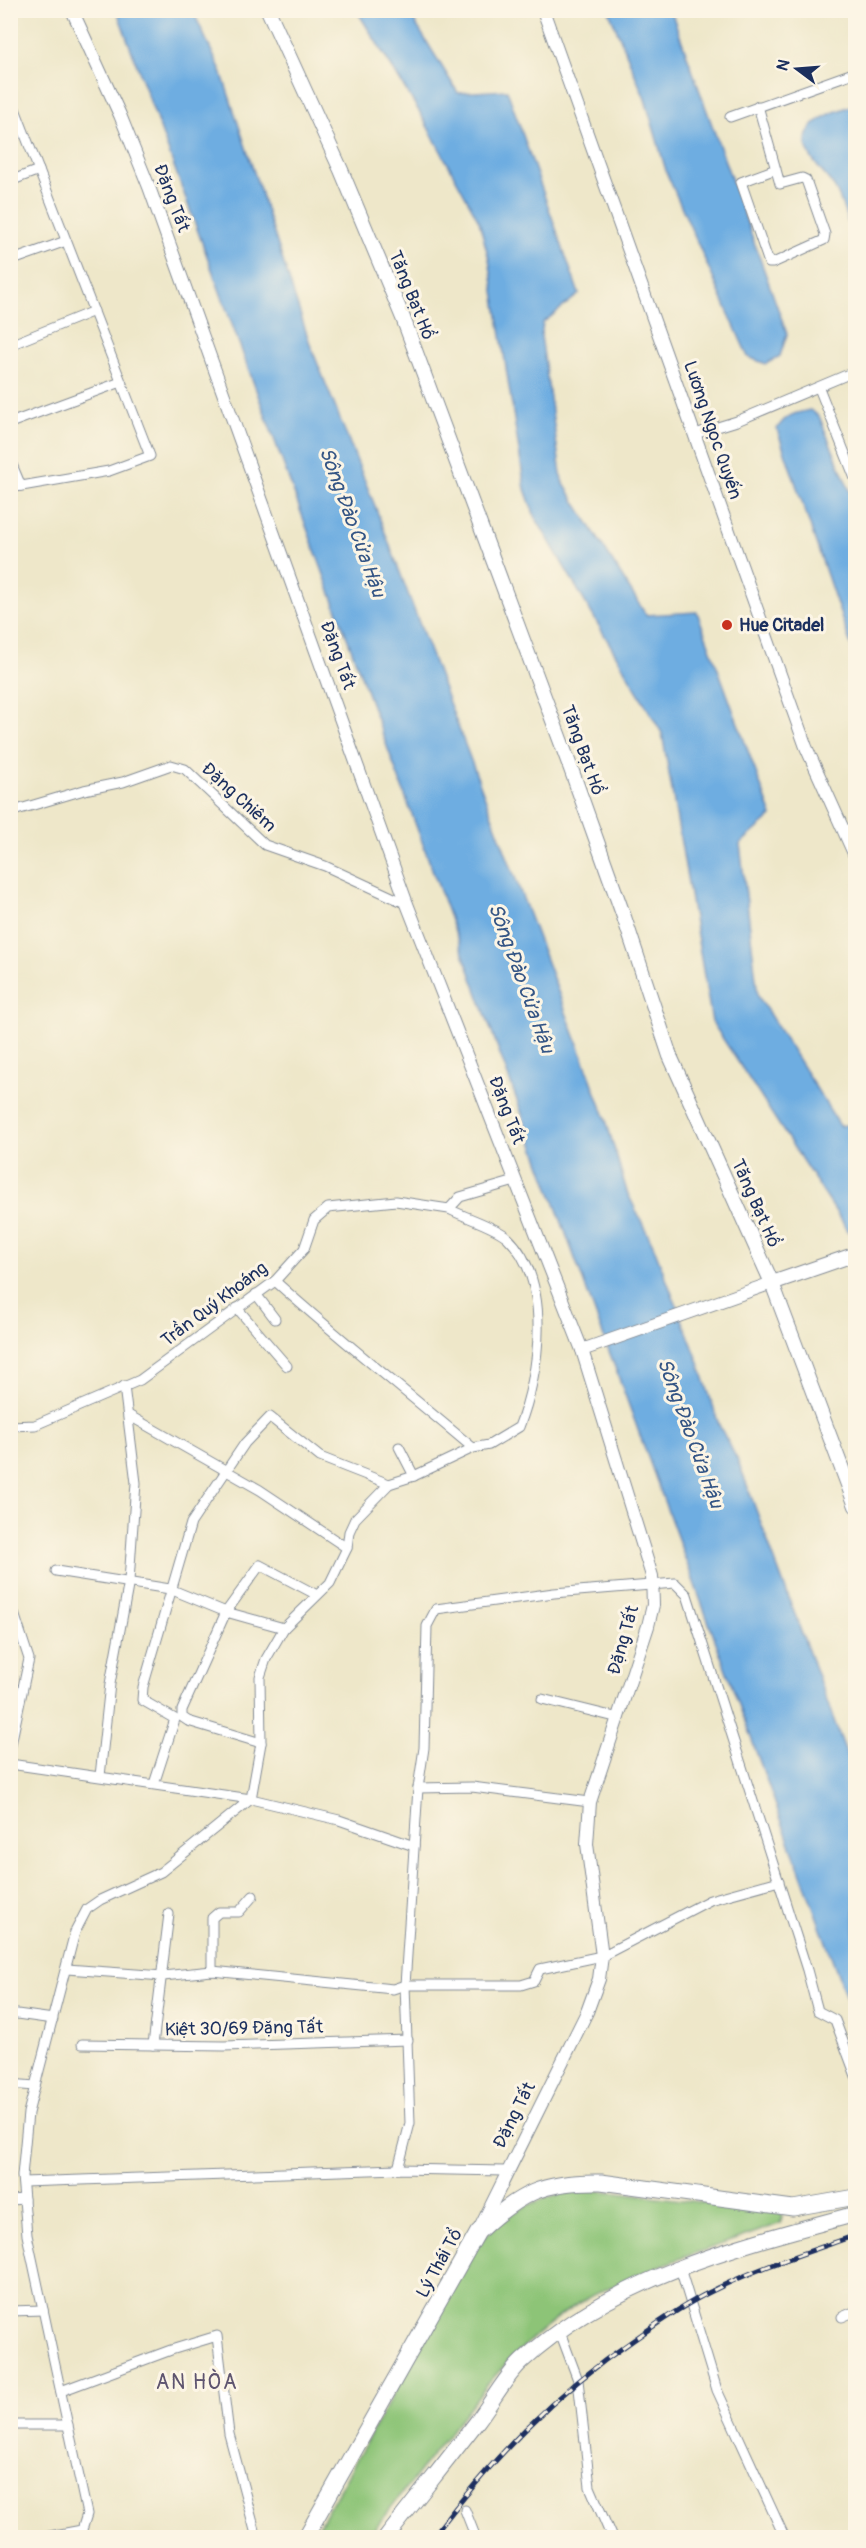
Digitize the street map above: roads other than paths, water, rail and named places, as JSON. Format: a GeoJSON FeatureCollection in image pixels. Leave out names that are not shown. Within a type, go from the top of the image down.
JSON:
{"type":"FeatureCollection","features":[{"type":"Feature","properties":{"kind":"main road","name":"Tăng Bạt Hổ"},"geometry":{"type":"LineString","coordinates":[[268,10],[332,150],[403,318],[571,769],[624,917],[670,1056],[772,1283],[855,1506]]}},
{"type":"Feature","properties":{"kind":"main road"},"geometry":{"type":"LineString","coordinates":[[772,1283],[855,1254]]}},
{"type":"Feature","properties":{"kind":"main road","name":"Lý Thái Tổ"},"geometry":{"type":"LineString","coordinates":[[305,2538],[478,2232],[506,2205],[552,2184],[575,2182],[601,2182],[793,2208],[855,2197]]}},
{"type":"Feature","properties":{"kind":"main road"},"geometry":{"type":"LineString","coordinates":[[793,2208],[795,2230]]}},
{"type":"Feature","properties":{"kind":"main road"},"geometry":{"type":"LineString","coordinates":[[386,2538],[521,2362],[560,2332],[609,2301],[680,2268],[795,2230],[855,2214]]}},
{"type":"Feature","properties":{"kind":"street","name":"Đặng Tất"},"geometry":{"type":"LineString","coordinates":[[72,10],[120,115],[149,187],[407,904],[582,1350],[653,1586],[653,1605],[648,1626],[590,1802],[587,1844],[602,1956],[599,1979],[587,2012],[506,2171],[478,2232]]}},
{"type":"Feature","properties":{"kind":"street","name":"Lương Ngọc Quyến"},"geometry":{"type":"LineString","coordinates":[[543,10],[806,747],[855,858]]}},
{"type":"Feature","properties":{"kind":"street"},"geometry":{"type":"LineString","coordinates":[[730,117],[855,72]]}},
{"type":"Feature","properties":{"kind":"street"},"geometry":{"type":"LineString","coordinates":[[10,96],[150,456],[109,471],[10,488]]}},
{"type":"Feature","properties":{"kind":"street"},"geometry":{"type":"LineString","coordinates":[[758,106],[780,184],[802,178],[806,180],[825,234],[824,240],[769,263],[741,182],[776,170]]}},
{"type":"Feature","properties":{"kind":"street"},"geometry":{"type":"LineString","coordinates":[[10,181],[39,170]]}},
{"type":"Feature","properties":{"kind":"street"},"geometry":{"type":"LineString","coordinates":[[10,261],[66,241]]}},
{"type":"Feature","properties":{"kind":"street"},"geometry":{"type":"LineString","coordinates":[[10,345],[93,311]]}},
{"type":"Feature","properties":{"kind":"street"},"geometry":{"type":"LineString","coordinates":[[695,434],[736,421],[855,371]]}},
{"type":"Feature","properties":{"kind":"street"},"geometry":{"type":"LineString","coordinates":[[10,423],[121,382]]}},
{"type":"Feature","properties":{"kind":"street"},"geometry":{"type":"LineString","coordinates":[[819,388],[855,481]]}},
{"type":"Feature","properties":{"kind":"street"},"geometry":{"type":"LineString","coordinates":[[10,460],[21,486]]}},
{"type":"Feature","properties":{"kind":"street","name":"Đặng Chiêm"},"geometry":{"type":"LineString","coordinates":[[10,812],[84,790],[123,782],[171,765],[185,769],[265,845],[325,866],[407,904]]}},
{"type":"Feature","properties":{"kind":"street"},"geometry":{"type":"LineString","coordinates":[[449,1209],[460,1197],[515,1181]]}},
{"type":"Feature","properties":{"kind":"street","name":"Trần Quý Khoáng"},"geometry":{"type":"LineString","coordinates":[[10,1426],[35,1425],[140,1380],[275,1281],[304,1249],[314,1220],[328,1208],[396,1201],[449,1209],[506,1236],[524,1260],[537,1296],[538,1331],[532,1385],[519,1426],[489,1445],[473,1448],[414,1476],[389,1484]]}},
{"type":"Feature","properties":{"kind":"street"},"geometry":{"type":"LineString","coordinates":[[275,1281],[349,1348],[380,1368],[473,1448]]}},
{"type":"Feature","properties":{"kind":"street"},"geometry":{"type":"LineString","coordinates":[[582,1350],[772,1283]]}},
{"type":"Feature","properties":{"kind":"street"},"geometry":{"type":"LineString","coordinates":[[256,1294],[275,1318]]}},
{"type":"Feature","properties":{"kind":"street"},"geometry":{"type":"LineString","coordinates":[[237,1308],[287,1366]]}},
{"type":"Feature","properties":{"kind":"street"},"geometry":{"type":"LineString","coordinates":[[100,1776],[110,1684],[129,1581],[136,1483],[130,1416],[124,1386]]}},
{"type":"Feature","properties":{"kind":"street"},"geometry":{"type":"LineString","coordinates":[[130,1416],[260,1490],[347,1548]]}},
{"type":"Feature","properties":{"kind":"street"},"geometry":{"type":"LineString","coordinates":[[39,2538],[82,2530],[87,2514],[27,2235],[23,2182],[28,2113],[77,1926],[87,1909],[100,1900],[161,1872],[251,1799],[261,1743],[260,1677],[266,1659],[284,1628],[330,1583],[347,1548],[349,1532],[355,1519],[389,1484],[320,1457],[270,1417],[244,1443],[191,1523],[143,1687],[142,1700],[175,1719]]}},
{"type":"Feature","properties":{"kind":"street"},"geometry":{"type":"LineString","coordinates":[[399,1447],[414,1476]]}},
{"type":"Feature","properties":{"kind":"street"},"geometry":{"type":"LineString","coordinates":[[154,1784],[175,1719],[182,1710],[226,1612],[260,1565],[317,1595]]}},
{"type":"Feature","properties":{"kind":"street"},"geometry":{"type":"LineString","coordinates":[[56,1571],[170,1589],[226,1612],[284,1628]]}},
{"type":"Feature","properties":{"kind":"street"},"geometry":{"type":"LineString","coordinates":[[398,2169],[410,2123],[405,1985],[418,1788],[424,1748],[427,1626],[436,1609],[554,1593],[675,1583],[687,1595],[819,2011],[835,2020],[855,2076]]}},
{"type":"Feature","properties":{"kind":"street"},"geometry":{"type":"LineString","coordinates":[[10,1601],[29,1659],[10,1749]]}},
{"type":"Feature","properties":{"kind":"street"},"geometry":{"type":"LineString","coordinates":[[542,1699],[619,1718]]}},
{"type":"Feature","properties":{"kind":"street"},"geometry":{"type":"LineString","coordinates":[[182,1710],[182,1717],[188,1721],[261,1743]]}},
{"type":"Feature","properties":{"kind":"street"},"geometry":{"type":"LineString","coordinates":[[10,1764],[251,1799],[339,1820],[414,1846]]}},
{"type":"Feature","properties":{"kind":"street"},"geometry":{"type":"LineString","coordinates":[[418,1788],[472,1787],[590,1802]]}},
{"type":"Feature","properties":{"kind":"street"},"geometry":{"type":"LineString","coordinates":[[67,1969],[163,1976],[212,1971],[393,1989],[405,1985],[521,1985],[534,1981],[540,1970],[602,1956],[710,1899],[779,1881]]}},
{"type":"Feature","properties":{"kind":"street"},"geometry":{"type":"LineString","coordinates":[[212,1971],[212,1918],[219,1912],[242,1911],[253,1896]]}},
{"type":"Feature","properties":{"kind":"street"},"geometry":{"type":"LineString","coordinates":[[153,2045],[169,1914]]}},
{"type":"Feature","properties":{"kind":"street"},"geometry":{"type":"LineString","coordinates":[[10,2013],[53,2019]]}},
{"type":"Feature","properties":{"kind":"street","name":"Kiệt 30/69 Đặng Tất"},"geometry":{"type":"LineString","coordinates":[[82,2044],[224,2046],[408,2040]]}},
{"type":"Feature","properties":{"kind":"street"},"geometry":{"type":"LineString","coordinates":[[10,2084],[35,2086]]}},
{"type":"Feature","properties":{"kind":"street"},"geometry":{"type":"LineString","coordinates":[[23,2182],[398,2169],[506,2171]]}},
{"type":"Feature","properties":{"kind":"street"},"geometry":{"type":"LineString","coordinates":[[10,2200],[24,2199]]}},
{"type":"Feature","properties":{"kind":"street"},"geometry":{"type":"LineString","coordinates":[[680,2268],[717,2390],[785,2538]]}},
{"type":"Feature","properties":{"kind":"street"},"geometry":{"type":"LineString","coordinates":[[10,2311],[44,2310]]}},
{"type":"Feature","properties":{"kind":"street"},"geometry":{"type":"LineString","coordinates":[[842,2317],[855,2311]]}},
{"type":"Feature","properties":{"kind":"street"},"geometry":{"type":"LineString","coordinates":[[560,2332],[578,2380],[590,2487],[612,2538]]}},
{"type":"Feature","properties":{"kind":"street"},"geometry":{"type":"LineString","coordinates":[[61,2391],[171,2350],[217,2336],[229,2434],[257,2538]]}},
{"type":"Feature","properties":{"kind":"street"},"geometry":{"type":"LineString","coordinates":[[10,2425],[68,2425]]}},
{"type":"Feature","properties":{"kind":"street"},"geometry":{"type":"LineString","coordinates":[[465,2510],[476,2538]]}},
{"type":"Feature","properties":{"kind":"water","name":"Sông Đào Cửa Hậu"},"geometry":{"type":"Polygon","coordinates":[[[117,11],[193,11],[222,74],[311,347],[375,506],[579,1047],[605,1117],[627,1192],[653,1245],[699,1363],[719,1425],[738,1461],[855,1777],[855,2021],[117,11]]]}},
{"type":"Feature","properties":{"kind":"water"},"geometry":{"type":"Polygon","coordinates":[[[357,11],[408,11],[458,93],[507,90],[579,294],[543,323],[541,336],[562,481],[646,615],[697,612],[772,816],[740,844],[758,996],[840,1126],[855,1124],[855,1241],[712,1022],[662,733],[535,517],[525,489],[489,259],[479,221],[419,111],[357,11]]]}},
{"type":"Feature","properties":{"kind":"water"},"geometry":{"type":"Polygon","coordinates":[[[609,11],[671,11],[787,334],[780,356],[766,364],[748,357],[667,174],[645,99],[609,11]]]}},
{"type":"Feature","properties":{"kind":"water"},"geometry":{"type":"Polygon","coordinates":[[[856,105],[855,237],[836,190],[812,158],[806,143],[807,134],[819,120],[856,105]]]}},
{"type":"Feature","properties":{"kind":"water"},"geometry":{"type":"Polygon","coordinates":[[[810,410],[819,416],[855,504],[855,657],[777,429],[791,415],[810,410]]]}},
{"type":"Feature","properties":{"kind":"railway"},"geometry":{"type":"LineString","coordinates":[[432,2538],[477,2481],[525,2430],[605,2360],[672,2314],[712,2291],[765,2268],[856,2235]]}},
{"type":"Feature","properties":{"kind":"place","name":"Hue Citadel"},"geometry":{"type":"Point","coordinates":[727,625]}},
{"type":"Feature","properties":{"kind":"district","name":"AN HÒA"},"geometry":{"type":"Point","coordinates":[197,2382]}}]}
